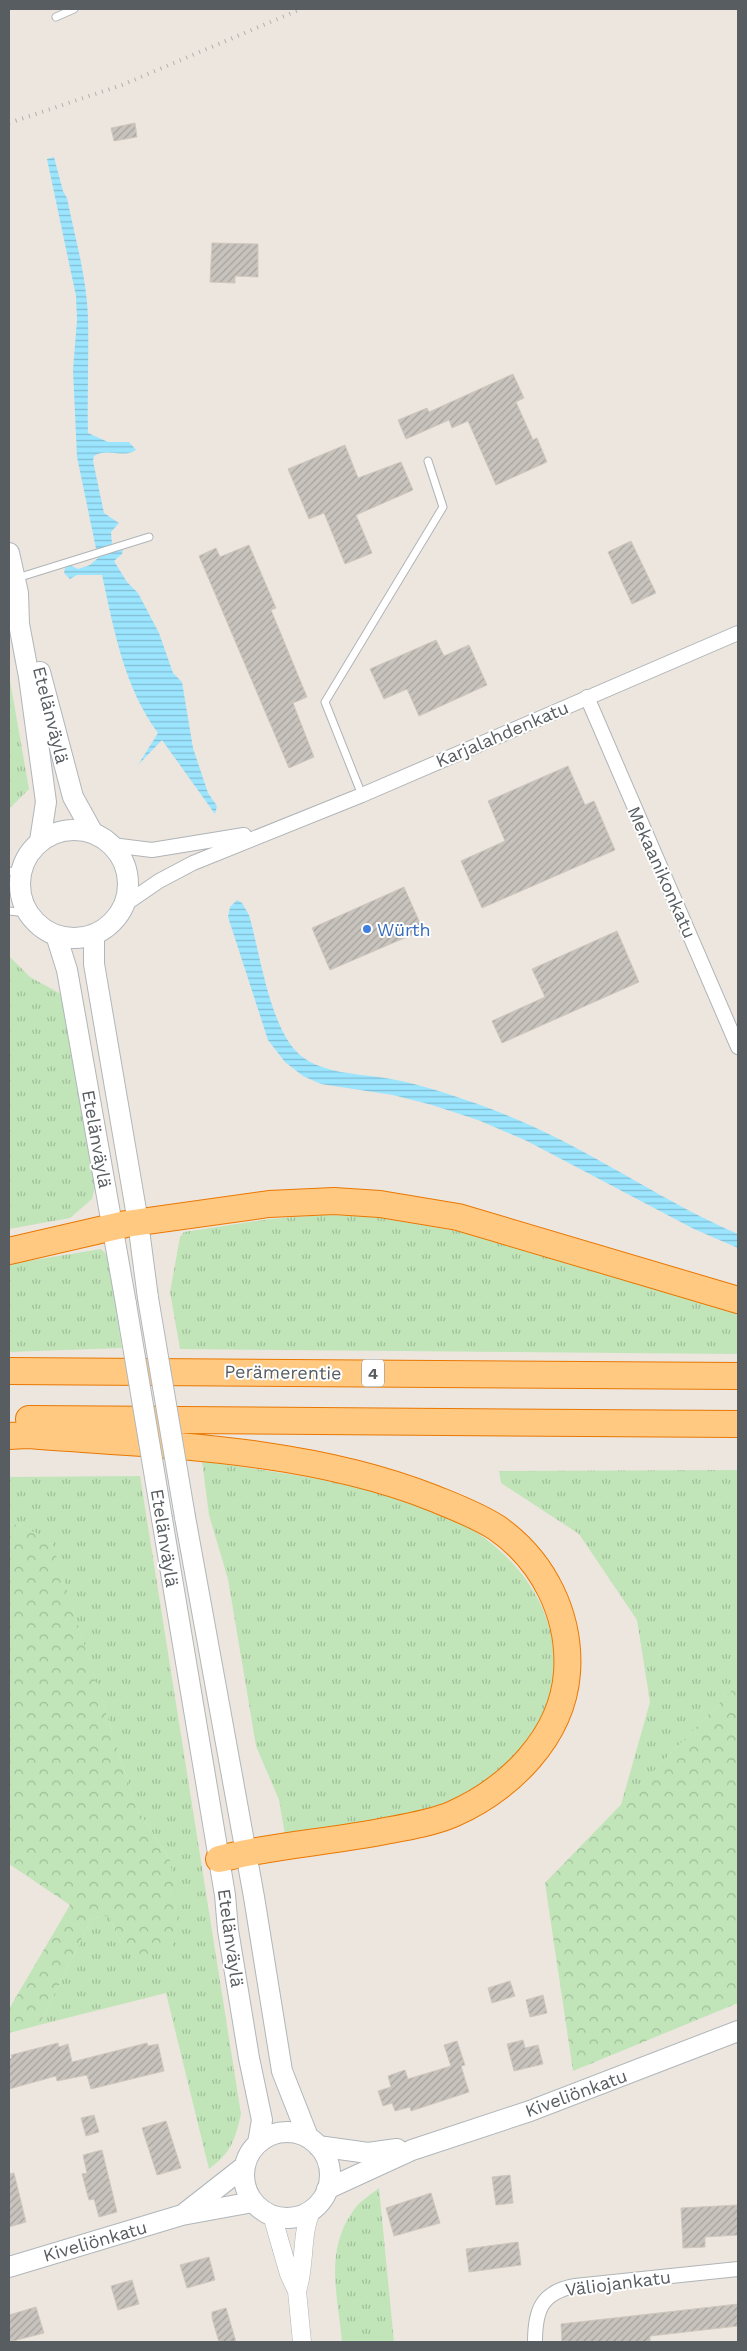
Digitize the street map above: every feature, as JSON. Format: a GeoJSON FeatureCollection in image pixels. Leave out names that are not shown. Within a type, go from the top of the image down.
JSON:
{"type":"FeatureCollection","features":[{"type":"Feature","properties":{"kind":"highway"},"geometry":{"type":"LineString","coordinates":[[9,1251],[125,1224],[269,1204],[334,1201],[380,1204],[458,1217],[738,1300]]}},
{"type":"Feature","properties":{"kind":"highway","name":"Perämerentie"},"geometry":{"type":"LineString","coordinates":[[9,1371],[738,1376]]}},
{"type":"Feature","properties":{"kind":"highway"},"geometry":{"type":"LineString","coordinates":[[9,1420],[738,1424]]}},
{"type":"Feature","properties":{"kind":"highway"},"geometry":{"type":"LineString","coordinates":[[9,1436],[27,1435],[210,1449],[302,1463],[403,1486],[472,1514],[498,1529],[520,1548],[538,1570],[555,1598],[564,1624],[567,1653],[566,1676],[561,1701],[552,1725],[537,1748],[518,1771],[500,1788],[450,1815],[411,1826],[358,1836],[246,1852],[219,1859]]}},
{"type":"Feature","properties":{"kind":"main road","name":"Etelänväylä"},"geometry":{"type":"LineString","coordinates":[[9,553],[16,586],[19,624],[29,677],[46,802],[40,841]]}},
{"type":"Feature","properties":{"kind":"main road","name":"Etelänväylä"},"geometry":{"type":"LineString","coordinates":[[16,586],[31,625],[59,750],[73,797],[93,833]]}},
{"type":"Feature","properties":{"kind":"main road"},"geometry":{"type":"LineString","coordinates":[[80,829],[93,833],[112,845],[124,863],[128,884],[124,905],[112,922],[94,934],[76,938],[56,935],[18,912],[20,891],[15,870],[40,841],[52,834],[65,830],[80,829]]}},
{"type":"Feature","properties":{"kind":"main road","name":"Etelänväylä"},"geometry":{"type":"LineString","coordinates":[[94,934],[94,964],[125,1224],[126,1304],[219,1859],[244,2028],[262,2120],[258,2143]]}},
{"type":"Feature","properties":{"kind":"main road","name":"Etelänväylä"},"geometry":{"type":"LineString","coordinates":[[56,935],[67,970],[125,1224],[148,1298],[185,1517],[246,1852],[282,2072],[313,2142]]}},
{"type":"Feature","properties":{"kind":"main road","name":"Kiveliönkatu"},"geometry":{"type":"LineString","coordinates":[[327,2189],[412,2150],[530,2111],[738,2031]]}},
{"type":"Feature","properties":{"kind":"main road"},"geometry":{"type":"LineString","coordinates":[[282,2132],[295,2132],[313,2142],[329,2166],[327,2189],[312,2209],[300,2216],[286,2218],[272,2215],[254,2202],[247,2191],[244,2179],[244,2166],[247,2158],[258,2143],[269,2136],[282,2132]]}},
{"type":"Feature","properties":{"kind":"main road","name":"Kiveliönkatu"},"geometry":{"type":"LineString","coordinates":[[313,2142],[368,2153],[412,2150]]}},
{"type":"Feature","properties":{"kind":"main road","name":"Kiveliönkatu"},"geometry":{"type":"LineString","coordinates":[[182,2215],[244,2166]]}},
{"type":"Feature","properties":{"kind":"main road","name":"Kiveliönkatu"},"geometry":{"type":"LineString","coordinates":[[9,2266],[182,2215],[254,2202]]}},
{"type":"Feature","properties":{"kind":"street","name":"Karjalahdenkatu"},"geometry":{"type":"LineString","coordinates":[[124,905],[160,881],[193,863],[264,832],[362,795],[738,633]]}},
{"type":"Feature","properties":{"kind":"street","name":"Mekaanikonkatu"},"geometry":{"type":"LineString","coordinates":[[587,698],[738,1046]]}},
{"type":"Feature","properties":{"kind":"street","name":"Karjalahdenkatu"},"geometry":{"type":"LineString","coordinates":[[112,845],[152,850],[264,832]]}},
{"type":"Feature","properties":{"kind":"street"},"geometry":{"type":"LineString","coordinates":[[297,2291],[302,2275],[305,2225],[312,2209]]}},
{"type":"Feature","properties":{"kind":"street"},"geometry":{"type":"LineString","coordinates":[[272,2215],[289,2274],[297,2291],[302,2342]]}},
{"type":"Feature","properties":{"kind":"street","name":"Väliojankatu"},"geometry":{"type":"LineString","coordinates":[[535,2342],[535,2328],[541,2305],[548,2296],[559,2290],[575,2286],[738,2269]]}},
{"type":"Feature","properties":{"kind":"lane"},"geometry":{"type":"LineString","coordinates":[[56,16],[74,9]]}},
{"type":"Feature","properties":{"kind":"lane"},"geometry":{"type":"LineString","coordinates":[[362,795],[325,702],[443,507],[428,461]]}},
{"type":"Feature","properties":{"kind":"lane"},"geometry":{"type":"LineString","coordinates":[[16,586],[149,537]]}},
{"type":"Feature","properties":{"kind":"green space"},"geometry":{"type":"Polygon","coordinates":[[[9,675],[29,789],[9,809],[9,675]]]}},
{"type":"Feature","properties":{"kind":"green space"},"geometry":{"type":"Polygon","coordinates":[[[9,956],[30,977],[61,994],[80,1083],[96,1183],[92,1199],[70,1218],[9,1229],[9,956]]]}},
{"type":"Feature","properties":{"kind":"green space"},"geometry":{"type":"Polygon","coordinates":[[[323,1215],[371,1216],[479,1235],[738,1311],[738,1354],[180,1349],[170,1292],[180,1237],[184,1232],[270,1219],[323,1215]]]}},
{"type":"Feature","properties":{"kind":"green space"},"geometry":{"type":"Polygon","coordinates":[[[101,1249],[108,1256],[122,1348],[9,1352],[9,1264],[101,1249]]]}},
{"type":"Feature","properties":{"kind":"green space"},"geometry":{"type":"Polygon","coordinates":[[[202,1461],[318,1479],[376,1492],[404,1501],[465,1525],[493,1545],[517,1569],[536,1595],[548,1624],[554,1654],[552,1685],[542,1716],[522,1747],[505,1766],[471,1791],[427,1809],[380,1820],[285,1835],[279,1800],[256,1746],[228,1579],[209,1515],[202,1461]]]}},
{"type":"Feature","properties":{"kind":"green space"},"geometry":{"type":"Polygon","coordinates":[[[738,1470],[738,1684],[621,1805],[650,1702],[637,1620],[579,1534],[501,1483],[499,1471],[738,1470]]]}},
{"type":"Feature","properties":{"kind":"green space"},"geometry":{"type":"Polygon","coordinates":[[[140,1476],[241,2114],[231,2145],[209,2169],[166,1993],[39,2025],[92,1918],[109,1916],[121,1944],[170,1860],[136,1807],[51,1541],[19,1525],[9,1524],[9,1477],[140,1476]]]}},
{"type":"Feature","properties":{"kind":"green space"},"geometry":{"type":"Polygon","coordinates":[[[9,1524],[19,1525],[51,1540],[136,1807],[170,1860],[180,1922],[172,1948],[140,1956],[121,1944],[109,1916],[92,1918],[39,2025],[9,2033],[9,2009],[70,1905],[9,1864],[9,1524]]]}},
{"type":"Feature","properties":{"kind":"green space"},"geometry":{"type":"Polygon","coordinates":[[[738,1684],[738,2003],[573,2071],[545,1883],[738,1684]]]}},
{"type":"Feature","properties":{"kind":"green space"},"geometry":{"type":"Polygon","coordinates":[[[379,2188],[394,2342],[342,2342],[335,2275],[338,2242],[353,2211],[379,2188]]]}},
{"type":"Feature","properties":{"kind":"water"},"geometry":{"type":"Polygon","coordinates":[[[54,157],[63,191],[67,198],[80,258],[87,304],[88,433],[108,442],[129,442],[136,450],[126,453],[99,454],[94,456],[93,461],[104,513],[119,523],[111,532],[112,544],[123,549],[122,554],[114,561],[127,582],[138,593],[159,633],[173,673],[182,682],[193,748],[208,793],[217,806],[215,814],[162,740],[138,765],[158,733],[146,715],[129,677],[116,637],[102,575],[77,575],[70,579],[64,573],[65,568],[70,565],[78,569],[90,565],[98,558],[77,457],[73,370],[77,320],[76,296],[47,159],[54,157]]]}},
{"type":"Feature","properties":{"kind":"water"},"geometry":{"type":"Polygon","coordinates":[[[237,900],[242,903],[249,915],[266,986],[278,1022],[295,1050],[304,1058],[327,1069],[397,1080],[436,1090],[523,1122],[586,1153],[686,1209],[738,1234],[738,1248],[694,1229],[527,1141],[478,1120],[393,1095],[321,1084],[303,1076],[285,1062],[268,1040],[228,917],[230,907],[237,900]]]}},
{"type":"Feature","properties":{"kind":"building"},"geometry":{"type":"Polygon","coordinates":[[[135,123],[137,137],[114,141],[111,128],[135,123]]]}},
{"type":"Feature","properties":{"kind":"building"},"geometry":{"type":"Polygon","coordinates":[[[212,243],[258,244],[258,277],[235,276],[235,283],[210,282],[212,243]]]}},
{"type":"Feature","properties":{"kind":"building"},"geometry":{"type":"Polygon","coordinates":[[[513,374],[524,398],[516,402],[533,440],[537,438],[547,462],[496,485],[468,421],[452,428],[449,420],[406,439],[398,420],[427,408],[429,412],[513,374]]]}},
{"type":"Feature","properties":{"kind":"building"},"geometry":{"type":"Polygon","coordinates":[[[345,445],[358,478],[401,462],[413,490],[356,515],[372,553],[345,564],[324,513],[309,519],[288,469],[345,445]]]}},
{"type":"Feature","properties":{"kind":"building"},"geometry":{"type":"Polygon","coordinates":[[[631,541],[656,593],[632,604],[608,552],[631,541]]]}},
{"type":"Feature","properties":{"kind":"building"},"geometry":{"type":"Polygon","coordinates":[[[249,545],[276,608],[271,610],[307,697],[293,703],[314,757],[289,768],[199,556],[216,548],[220,557],[249,545]]]}},
{"type":"Feature","properties":{"kind":"building"},"geometry":{"type":"Polygon","coordinates":[[[436,640],[444,656],[469,645],[487,685],[419,716],[407,689],[384,699],[370,669],[436,640]]]}},
{"type":"Feature","properties":{"kind":"building"},"geometry":{"type":"Polygon","coordinates":[[[568,766],[585,805],[594,801],[615,850],[482,908],[461,861],[505,841],[488,801],[568,766]]]}},
{"type":"Feature","properties":{"kind":"building","name":"Würth"},"geometry":{"type":"Polygon","coordinates":[[[404,887],[423,930],[330,970],[312,928],[404,887]]]}},
{"type":"Feature","properties":{"kind":"building"},"geometry":{"type":"Polygon","coordinates":[[[617,931],[639,982],[502,1043],[492,1021],[545,997],[532,969],[617,931]]]}},
{"type":"Feature","properties":{"kind":"building"},"geometry":{"type":"Polygon","coordinates":[[[510,1981],[515,1996],[492,2003],[488,1988],[510,1981]]]}},
{"type":"Feature","properties":{"kind":"building"},"geometry":{"type":"Polygon","coordinates":[[[543,1995],[547,2013],[530,2017],[526,2000],[543,1995]]]}},
{"type":"Feature","properties":{"kind":"building"},"geometry":{"type":"Polygon","coordinates":[[[523,2040],[525,2048],[538,2045],[543,2064],[514,2071],[507,2044],[523,2040]]]}},
{"type":"Feature","properties":{"kind":"building"},"geometry":{"type":"Polygon","coordinates":[[[457,2041],[465,2065],[461,2066],[469,2092],[411,2111],[410,2107],[395,2111],[392,2103],[383,2106],[378,2091],[391,2087],[388,2076],[405,2070],[408,2079],[451,2066],[444,2045],[457,2041]]]}},
{"type":"Feature","properties":{"kind":"building"},"geometry":{"type":"Polygon","coordinates":[[[58,2043],[59,2047],[68,2044],[72,2062],[147,2043],[148,2046],[158,2044],[164,2071],[91,2089],[87,2075],[57,2081],[56,2076],[9,2089],[9,2059],[12,2058],[11,2055],[58,2043]]]}},
{"type":"Feature","properties":{"kind":"building"},"geometry":{"type":"Polygon","coordinates":[[[94,2115],[99,2132],[86,2136],[81,2118],[94,2115]]]}},
{"type":"Feature","properties":{"kind":"building"},"geometry":{"type":"Polygon","coordinates":[[[166,2121],[181,2168],[157,2175],[142,2128],[166,2121]]]}},
{"type":"Feature","properties":{"kind":"building"},"geometry":{"type":"Polygon","coordinates":[[[102,2150],[117,2212],[99,2217],[94,2199],[89,2200],[82,2174],[87,2173],[83,2155],[102,2150]]]}},
{"type":"Feature","properties":{"kind":"building"},"geometry":{"type":"Polygon","coordinates":[[[14,2173],[26,2222],[9,2227],[9,2174],[14,2173]]]}},
{"type":"Feature","properties":{"kind":"building"},"geometry":{"type":"Polygon","coordinates":[[[510,2175],[513,2203],[496,2205],[492,2177],[510,2175]]]}},
{"type":"Feature","properties":{"kind":"building"},"geometry":{"type":"Polygon","coordinates":[[[431,2193],[440,2223],[394,2236],[386,2208],[431,2193]]]}},
{"type":"Feature","properties":{"kind":"building"},"geometry":{"type":"Polygon","coordinates":[[[738,2205],[738,2235],[705,2237],[705,2247],[683,2248],[681,2208],[738,2205]]]}},
{"type":"Feature","properties":{"kind":"building"},"geometry":{"type":"Polygon","coordinates":[[[518,2242],[521,2265],[469,2272],[466,2249],[518,2242]]]}},
{"type":"Feature","properties":{"kind":"building"},"geometry":{"type":"Polygon","coordinates":[[[209,2257],[215,2280],[187,2288],[180,2265],[209,2257]]]}},
{"type":"Feature","properties":{"kind":"building"},"geometry":{"type":"Polygon","coordinates":[[[132,2280],[139,2304],[118,2310],[111,2286],[132,2280]]]}},
{"type":"Feature","properties":{"kind":"building"},"geometry":{"type":"Polygon","coordinates":[[[738,2304],[738,2326],[650,2336],[650,2342],[562,2342],[561,2324],[738,2304]]]}},
{"type":"Feature","properties":{"kind":"building"},"geometry":{"type":"Polygon","coordinates":[[[36,2307],[44,2333],[9,2342],[9,2315],[36,2307]]]}},
{"type":"Feature","properties":{"kind":"building"},"geometry":{"type":"Polygon","coordinates":[[[226,2308],[236,2342],[219,2342],[212,2312],[226,2308]]]}},
{"type":"Feature","properties":{"kind":"railway"},"geometry":{"type":"LineString","coordinates":[[9,123],[122,85],[301,9]]}},
{"type":"Feature","properties":{"kind":"place","name":"Würth"},"geometry":{"type":"Point","coordinates":[367,929]}}]}
